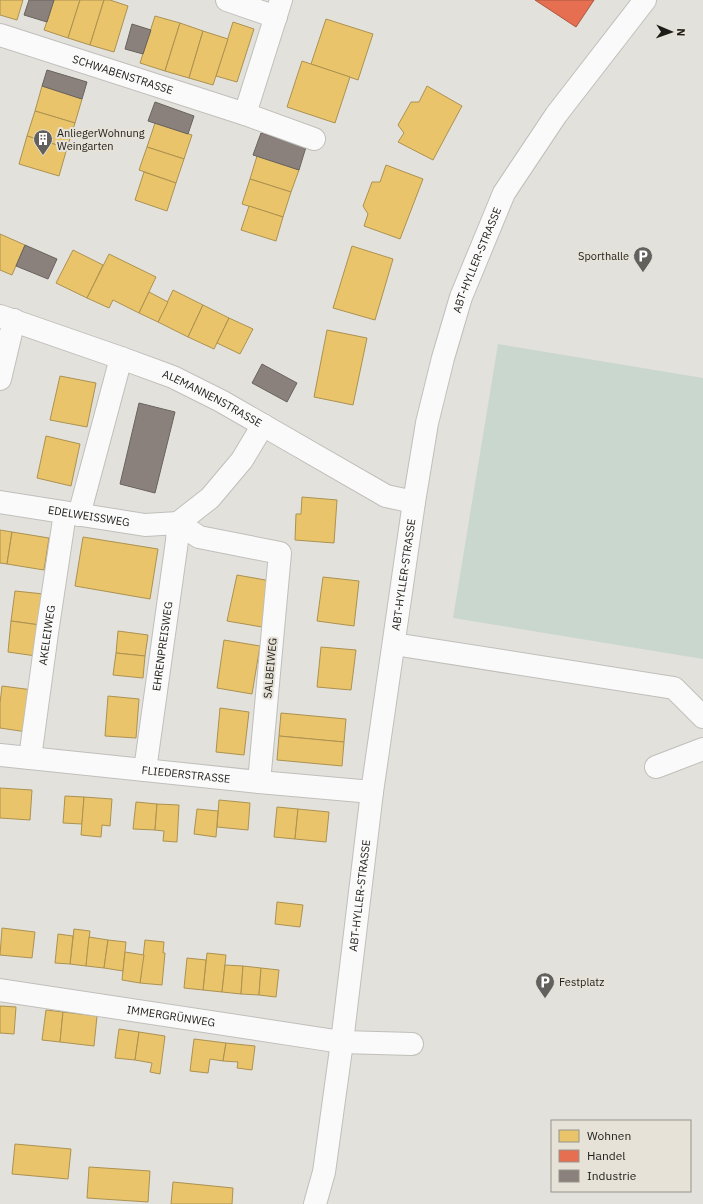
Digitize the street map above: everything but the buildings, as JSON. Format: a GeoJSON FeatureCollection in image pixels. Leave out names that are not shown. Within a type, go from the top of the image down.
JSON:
{"type":"FeatureCollection","features":[{"type":"Feature","properties":{"kind":"street"},"geometry":{"type":"LineString","coordinates":[[227,0],[278,9],[245,114]]}},
{"type":"Feature","properties":{"kind":"street","name":"ABT-HYLLER-STRASSE"},"geometry":{"type":"LineString","coordinates":[[315,1204],[324,1172],[342,1042],[372,792],[414,502],[427,423],[443,358],[461,297],[504,193],[556,115],[645,0]]}},
{"type":"Feature","properties":{"kind":"street","name":"SCHWABENSTRASSE"},"geometry":{"type":"LineString","coordinates":[[0,35],[245,114],[314,139]]}},
{"type":"Feature","properties":{"kind":"street"},"geometry":{"type":"LineString","coordinates":[[0,379],[7,318]]}},
{"type":"Feature","properties":{"kind":"street","name":"ALEMANNENSTRASSE"},"geometry":{"type":"LineString","coordinates":[[7,318],[173,377],[221,401],[386,496],[414,502]]}},
{"type":"Feature","properties":{"kind":"street","name":"AKELEIWEG"},"geometry":{"type":"LineString","coordinates":[[30,758],[47,633],[72,514],[121,358]]}},
{"type":"Feature","properties":{"kind":"street"},"geometry":{"type":"LineString","coordinates":[[178,523],[210,498],[242,460],[263,425]]}},
{"type":"Feature","properties":{"kind":"street","name":"EDELWEISSWEG"},"geometry":{"type":"LineString","coordinates":[[0,502],[145,525],[178,523]]}},
{"type":"Feature","properties":{"kind":"street","name":"SALBEIWEG"},"geometry":{"type":"LineString","coordinates":[[178,523],[199,537],[280,553],[259,782]]}},
{"type":"Feature","properties":{"kind":"street","name":"EHRENPREISWEG"},"geometry":{"type":"LineString","coordinates":[[145,770],[177,541],[178,523]]}},
{"type":"Feature","properties":{"kind":"street"},"geometry":{"type":"LineString","coordinates":[[394,644],[674,688],[703,717]]}},
{"type":"Feature","properties":{"kind":"street"},"geometry":{"type":"LineString","coordinates":[[656,767],[703,749]]}},
{"type":"Feature","properties":{"kind":"street","name":"FLIEDERSTRASSE"},"geometry":{"type":"LineString","coordinates":[[0,755],[259,782],[372,792]]}},
{"type":"Feature","properties":{"kind":"street","name":"IMMERGRÜNWEG"},"geometry":{"type":"LineString","coordinates":[[0,990],[342,1042],[412,1044]]}},
{"type":"Feature","properties":{"kind":"shaded area"},"geometry":{"type":"Polygon","coordinates":[[[498,344],[703,378],[703,659],[453,618],[498,344]]]}},
{"type":"Feature","properties":{"kind":"place","name":"AnliegerWohnung Weingarten"},"geometry":{"type":"Point","coordinates":[43,156]}},
{"type":"Feature","properties":{"kind":"place","name":"Sporthalle"},"geometry":{"type":"Point","coordinates":[643,273]}},
{"type":"Feature","properties":{"kind":"place","name":"Festplatz"},"geometry":{"type":"Point","coordinates":[545,999]}}]}
